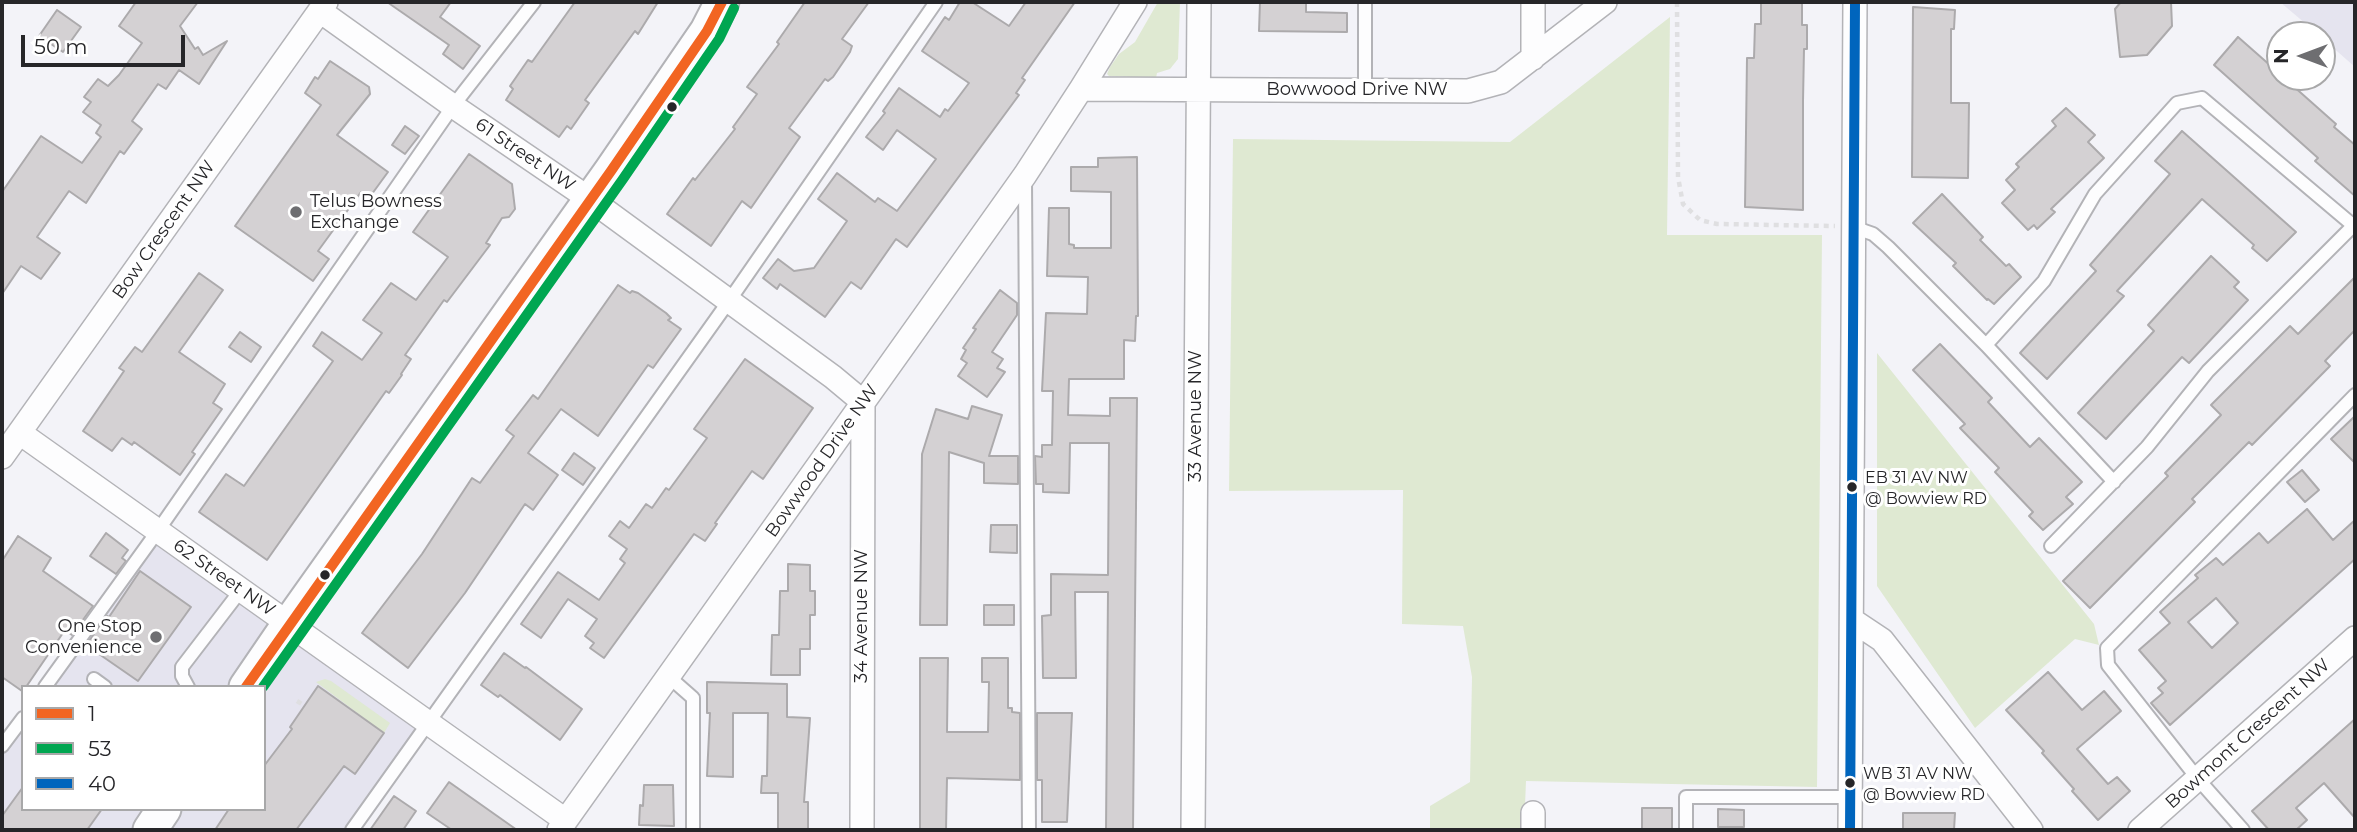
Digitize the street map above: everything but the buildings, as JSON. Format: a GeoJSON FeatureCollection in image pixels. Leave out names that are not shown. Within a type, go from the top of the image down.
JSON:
{"type":"FeatureCollection","features":[{"type":"Feature","properties":{"kind":"street"},"geometry":{"type":"LineString","coordinates":[[247,685],[591,200],[707,31],[722,2]]}},
{"type":"Feature","properties":{"kind":"street","name":"Bowwood Drive NW"},"geometry":{"type":"LineString","coordinates":[[562,825],[1025,176],[1135,2]]}},
{"type":"Feature","properties":{"kind":"street","name":"33 Avenue NW"},"geometry":{"type":"LineString","coordinates":[[1193,830],[1199,2]]}},
{"type":"Feature","properties":{"kind":"street"},"geometry":{"type":"LineString","coordinates":[[1533,2],[1533,58]]}},
{"type":"Feature","properties":{"kind":"street","name":"Bowwood Drive NW"},"geometry":{"type":"LineString","coordinates":[[1081,89],[1468,91],[1500,82],[1605,2]]}},
{"type":"Feature","properties":{"kind":"street"},"geometry":{"type":"LineString","coordinates":[[1850,830],[1855,2]]}},
{"type":"Feature","properties":{"kind":"street","name":"61 Street NW"},"geometry":{"type":"LineString","coordinates":[[323,6],[453,106],[591,200],[833,377],[863,402]]}},
{"type":"Feature","properties":{"kind":"street","name":"Bow Crescent NW"},"geometry":{"type":"LineString","coordinates":[[2,457],[323,6]]}},
{"type":"Feature","properties":{"kind":"street","name":"34 Avenue NW"},"geometry":{"type":"LineString","coordinates":[[862,830],[863,402]]}},
{"type":"Feature","properties":{"kind":"street","name":"62 Street NW"},"geometry":{"type":"LineString","coordinates":[[20,433],[428,721],[562,825]]}},
{"type":"Feature","properties":{"kind":"street"},"geometry":{"type":"LineString","coordinates":[[1852,620],[1882,639],[2031,830]]}},
{"type":"Feature","properties":{"kind":"street","name":"Bowmont Crescent NW"},"geometry":{"type":"LineString","coordinates":[[2140,830],[2355,638]]}},
{"type":"Feature","properties":{"kind":"street"},"geometry":{"type":"LineString","coordinates":[[150,830],[163,811]]}},
{"type":"Feature","properties":{"kind":"lane"},"geometry":{"type":"LineString","coordinates":[[46,685],[157,532],[453,106],[534,2]]}},
{"type":"Feature","properties":{"kind":"lane"},"geometry":{"type":"LineString","coordinates":[[352,830],[729,301],[936,2]]}},
{"type":"Feature","properties":{"kind":"lane"},"geometry":{"type":"LineString","coordinates":[[1364,90],[1365,2]]}},
{"type":"Feature","properties":{"kind":"lane"},"geometry":{"type":"LineString","coordinates":[[1986,345],[2044,281],[2095,194],[2177,103],[2202,98],[2354,226],[2208,371],[2147,447],[2051,546]]}},
{"type":"Feature","properties":{"kind":"lane"},"geometry":{"type":"LineString","coordinates":[[1025,176],[1029,830]]}},
{"type":"Feature","properties":{"kind":"lane"},"geometry":{"type":"LineString","coordinates":[[1853,227],[1873,234],[1888,247],[1986,345],[2115,482]]}},
{"type":"Feature","properties":{"kind":"lane"},"geometry":{"type":"LineString","coordinates":[[2243,830],[2198,779],[2108,665],[2107,648],[2355,395]]}},
{"type":"Feature","properties":{"kind":"lane"},"geometry":{"type":"LineString","coordinates":[[187,685],[182,667],[241,590]]}},
{"type":"Feature","properties":{"kind":"lane"},"geometry":{"type":"LineString","coordinates":[[668,677],[693,698],[693,830]]}},
{"type":"Feature","properties":{"kind":"lane"},"geometry":{"type":"LineString","coordinates":[[94,679],[102,685]]}},
{"type":"Feature","properties":{"kind":"lane"},"geometry":{"type":"LineString","coordinates":[[2,746],[21,721]]}},
{"type":"Feature","properties":{"kind":"lane"},"geometry":{"type":"LineString","coordinates":[[1686,830],[1686,797],[1850,797]]}},
{"type":"Feature","properties":{"kind":"path"},"geometry":{"type":"LineString","coordinates":[[1677,2],[1678,177],[1683,204],[1700,220],[1717,224],[1853,227]]}},
{"type":"Feature","properties":{"kind":"path"},"geometry":{"type":"LineString","coordinates":[[297,701],[304,706]]}},
{"type":"Feature","properties":{"kind":"shaded area"},"geometry":{"type":"Polygon","coordinates":[[[2280,2],[2355,2],[2355,67],[2336,50],[2336,21],[2302,21],[2280,2]]]}},
{"type":"Feature","properties":{"kind":"shaded area"},"geometry":{"type":"Polygon","coordinates":[[[157,532],[428,721],[352,830],[2,830],[2,746],[21,721],[21,811],[266,811],[266,685],[46,685],[157,532]]]}},
{"type":"Feature","properties":{"kind":"green space"},"geometry":{"type":"Polygon","coordinates":[[[1158,2],[1180,2],[1178,59],[1170,69],[1157,73],[1156,78],[1109,76],[1107,74],[1110,67],[1119,54],[1135,42],[1158,2]]]}},
{"type":"Feature","properties":{"kind":"green space"},"geometry":{"type":"Polygon","coordinates":[[[1670,17],[1667,235],[1822,235],[1817,787],[1526,781],[1524,830],[1430,830],[1430,806],[1470,782],[1472,677],[1463,626],[1402,624],[1403,490],[1229,491],[1233,139],[1510,142],[1670,17]]]}},
{"type":"Feature","properties":{"kind":"green space"},"geometry":{"type":"Polygon","coordinates":[[[1877,353],[2094,624],[2099,645],[2075,639],[1975,728],[1877,586],[1877,353]]]}},
{"type":"Feature","properties":{"kind":"green space"},"geometry":{"type":"Polygon","coordinates":[[[325,679],[390,723],[384,733],[316,682],[325,679]]]}},
{"type":"Feature","properties":{"kind":"transit line","name":"1"},"geometry":{"type":"LineString","coordinates":[[247,685],[611,171],[707,31],[722,2]]}},
{"type":"Feature","properties":{"kind":"transit line","name":"40"},"geometry":{"type":"LineString","coordinates":[[1850,830],[1855,2]]}},
{"type":"Feature","properties":{"kind":"transit line","name":"53"},"geometry":{"type":"LineString","coordinates":[[264,685],[623,179],[719,39],[734,8]]}},
{"type":"Feature","properties":{"kind":"place","name":"Telus Bowness Exchange"},"geometry":{"type":"Point","coordinates":[296,212]}},
{"type":"Feature","properties":{"kind":"place","name":"EB 31 AV NW @ Bowview RD"},"geometry":{"type":"Point","coordinates":[1852,487]}},
{"type":"Feature","properties":{"kind":"place","name":"One Stop Convenience"},"geometry":{"type":"Point","coordinates":[156,637]}},
{"type":"Feature","properties":{"kind":"place","name":"WB 31 AV NW @ Bowview RD"},"geometry":{"type":"Point","coordinates":[1850,783]}}]}
